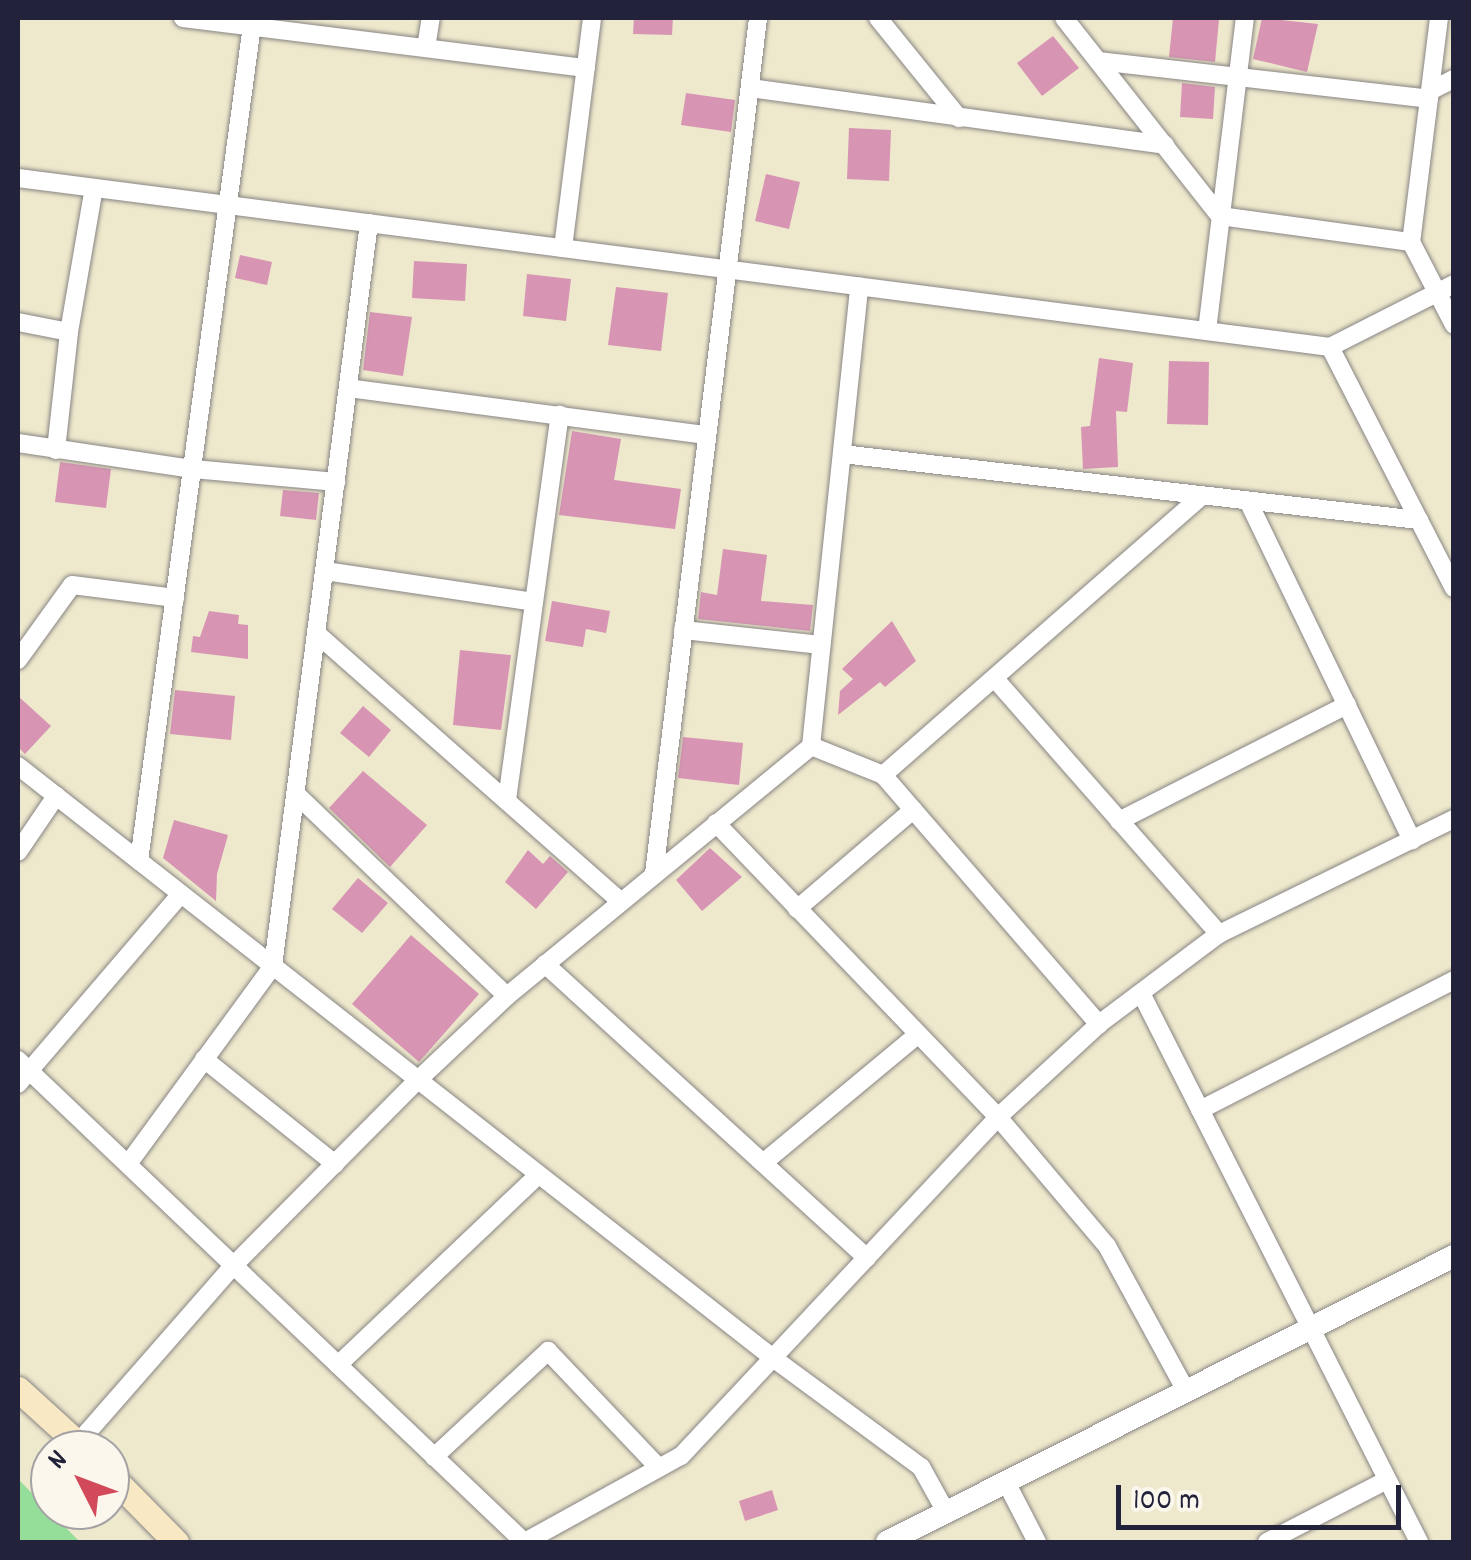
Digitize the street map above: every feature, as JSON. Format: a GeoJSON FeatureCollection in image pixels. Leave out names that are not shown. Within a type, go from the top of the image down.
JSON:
{"type":"FeatureCollection","features":[{"type":"Feature","properties":{"kind":"main road"},"geometry":{"type":"LineString","coordinates":[[18,1389],[64,1430]]}},
{"type":"Feature","properties":{"kind":"main road"},"geometry":{"type":"LineString","coordinates":[[130,1495],[176,1542]]}},
{"type":"Feature","properties":{"kind":"street"},"geometry":{"type":"LineString","coordinates":[[183,18],[253,22],[586,68]]}},
{"type":"Feature","properties":{"kind":"street"},"geometry":{"type":"LineString","coordinates":[[426,48],[430,18]]}},
{"type":"Feature","properties":{"kind":"street"},"geometry":{"type":"LineString","coordinates":[[564,248],[592,18]]}},
{"type":"Feature","properties":{"kind":"street"},"geometry":{"type":"LineString","coordinates":[[654,874],[758,18]]}},
{"type":"Feature","properties":{"kind":"street"},"geometry":{"type":"LineString","coordinates":[[878,18],[959,118]]}},
{"type":"Feature","properties":{"kind":"street"},"geometry":{"type":"LineString","coordinates":[[1064,18],[1220,216],[1412,242]]}},
{"type":"Feature","properties":{"kind":"street"},"geometry":{"type":"LineString","coordinates":[[1207,331],[1244,18]]}},
{"type":"Feature","properties":{"kind":"street"},"geometry":{"type":"LineString","coordinates":[[1439,18],[1412,242],[1445,289],[1454,325]]}},
{"type":"Feature","properties":{"kind":"street"},"geometry":{"type":"LineString","coordinates":[[139,861],[253,22]]}},
{"type":"Feature","properties":{"kind":"street"},"geometry":{"type":"LineString","coordinates":[[1098,60],[1429,95],[1454,80]]}},
{"type":"Feature","properties":{"kind":"street"},"geometry":{"type":"LineString","coordinates":[[750,88],[1165,146]]}},
{"type":"Feature","properties":{"kind":"street"},"geometry":{"type":"LineString","coordinates":[[18,178],[1330,347],[1445,289]]}},
{"type":"Feature","properties":{"kind":"street"},"geometry":{"type":"LineString","coordinates":[[56,450],[69,332],[94,188]]}},
{"type":"Feature","properties":{"kind":"street"},"geometry":{"type":"LineString","coordinates":[[128,1164],[273,966],[370,223]]}},
{"type":"Feature","properties":{"kind":"street"},"geometry":{"type":"LineString","coordinates":[[96,1430],[234,1266],[418,1080],[507,996],[811,746],[859,286]]}},
{"type":"Feature","properties":{"kind":"street"},"geometry":{"type":"LineString","coordinates":[[18,322],[69,332]]}},
{"type":"Feature","properties":{"kind":"street"},"geometry":{"type":"LineString","coordinates":[[1330,347],[1454,588]]}},
{"type":"Feature","properties":{"kind":"street"},"geometry":{"type":"LineString","coordinates":[[348,388],[707,434]]}},
{"type":"Feature","properties":{"kind":"street"},"geometry":{"type":"LineString","coordinates":[[507,800],[560,415]]}},
{"type":"Feature","properties":{"kind":"street"},"geometry":{"type":"LineString","coordinates":[[18,443],[193,469],[336,482]]}},
{"type":"Feature","properties":{"kind":"street"},"geometry":{"type":"LineString","coordinates":[[842,454],[1418,520]]}},
{"type":"Feature","properties":{"kind":"street"},"geometry":{"type":"LineString","coordinates":[[883,774],[996,680],[1202,496]]}},
{"type":"Feature","properties":{"kind":"street"},"geometry":{"type":"LineString","coordinates":[[1248,501],[1412,840]]}},
{"type":"Feature","properties":{"kind":"street"},"geometry":{"type":"LineString","coordinates":[[324,572],[534,602]]}},
{"type":"Feature","properties":{"kind":"street"},"geometry":{"type":"LineString","coordinates":[[18,660],[72,585],[175,598]]}},
{"type":"Feature","properties":{"kind":"street"},"geometry":{"type":"LineString","coordinates":[[684,630],[822,645]]}},
{"type":"Feature","properties":{"kind":"street"},"geometry":{"type":"LineString","coordinates":[[316,634],[620,901]]}},
{"type":"Feature","properties":{"kind":"street"},"geometry":{"type":"LineString","coordinates":[[996,680],[1218,934]]}},
{"type":"Feature","properties":{"kind":"street"},"geometry":{"type":"LineString","coordinates":[[1119,821],[1347,705]]}},
{"type":"Feature","properties":{"kind":"street"},"geometry":{"type":"LineString","coordinates":[[811,746],[883,774],[1099,1024]]}},
{"type":"Feature","properties":{"kind":"street"},"geometry":{"type":"LineString","coordinates":[[18,766],[773,1358],[921,1467],[946,1512]]}},
{"type":"Feature","properties":{"kind":"street"},"geometry":{"type":"LineString","coordinates":[[296,794],[507,996]]}},
{"type":"Feature","properties":{"kind":"street"},"geometry":{"type":"LineString","coordinates":[[18,852],[56,796]]}},
{"type":"Feature","properties":{"kind":"street"},"geometry":{"type":"LineString","coordinates":[[797,909],[913,810]]}},
{"type":"Feature","properties":{"kind":"street"},"geometry":{"type":"LineString","coordinates":[[181,894],[21,1071],[128,1164],[525,1542],[680,1456],[998,1117],[1099,1024],[1218,934],[1454,819]]}},
{"type":"Feature","properties":{"kind":"street"},"geometry":{"type":"LineString","coordinates":[[716,823],[998,1117],[1107,1246],[1186,1391]]}},
{"type":"Feature","properties":{"kind":"street"},"geometry":{"type":"LineString","coordinates":[[545,964],[866,1258]]}},
{"type":"Feature","properties":{"kind":"street"},"geometry":{"type":"LineString","coordinates":[[1200,1110],[1454,980]]}},
{"type":"Feature","properties":{"kind":"street"},"geometry":{"type":"LineString","coordinates":[[1141,993],[1419,1542]]}},
{"type":"Feature","properties":{"kind":"street"},"geometry":{"type":"LineString","coordinates":[[764,1163],[917,1034]]}},
{"type":"Feature","properties":{"kind":"street"},"geometry":{"type":"LineString","coordinates":[[204,1059],[335,1164]]}},
{"type":"Feature","properties":{"kind":"street"},"geometry":{"type":"LineString","coordinates":[[338,1365],[538,1174]]}},
{"type":"Feature","properties":{"kind":"street"},"geometry":{"type":"LineString","coordinates":[[887,1542],[1454,1256]]}},
{"type":"Feature","properties":{"kind":"street"},"geometry":{"type":"LineString","coordinates":[[434,1457],[548,1351],[659,1468]]}},
{"type":"Feature","properties":{"kind":"street"},"geometry":{"type":"LineString","coordinates":[[1267,1542],[1388,1480]]}},
{"type":"Feature","properties":{"kind":"street"},"geometry":{"type":"LineString","coordinates":[[1006,1482],[1037,1542]]}},
{"type":"Feature","properties":{"kind":"green space"},"geometry":{"type":"Polygon","coordinates":[[[18,1479],[30,1491],[30,1530],[68,1530],[80,1542],[18,1542],[18,1479]]]}},
{"type":"Feature","properties":{"kind":"building"},"geometry":{"type":"Polygon","coordinates":[[[634,18],[673,18],[672,35],[633,34],[634,18]]]}},
{"type":"Feature","properties":{"kind":"building"},"geometry":{"type":"Polygon","coordinates":[[[1173,18],[1219,20],[1215,62],[1169,57],[1173,18]]]}},
{"type":"Feature","properties":{"kind":"building"},"geometry":{"type":"Polygon","coordinates":[[[1262,18],[1318,24],[1307,72],[1253,59],[1262,18]]]}},
{"type":"Feature","properties":{"kind":"building"},"geometry":{"type":"Polygon","coordinates":[[[1053,36],[1079,68],[1042,96],[1017,63],[1053,36]]]}},
{"type":"Feature","properties":{"kind":"building"},"geometry":{"type":"Polygon","coordinates":[[[1182,83],[1215,87],[1213,119],[1180,117],[1182,83]]]}},
{"type":"Feature","properties":{"kind":"building"},"geometry":{"type":"Polygon","coordinates":[[[686,93],[735,100],[731,132],[681,125],[686,93]]]}},
{"type":"Feature","properties":{"kind":"building"},"geometry":{"type":"Polygon","coordinates":[[[849,128],[891,130],[889,181],[847,179],[849,128]]]}},
{"type":"Feature","properties":{"kind":"building"},"geometry":{"type":"Polygon","coordinates":[[[766,174],[800,182],[789,229],[755,221],[766,174]]]}},
{"type":"Feature","properties":{"kind":"building"},"geometry":{"type":"Polygon","coordinates":[[[240,255],[272,262],[267,285],[235,278],[240,255]]]}},
{"type":"Feature","properties":{"kind":"building"},"geometry":{"type":"Polygon","coordinates":[[[414,261],[467,264],[465,301],[412,298],[414,261]]]}},
{"type":"Feature","properties":{"kind":"building"},"geometry":{"type":"Polygon","coordinates":[[[527,274],[571,279],[566,321],[523,316],[527,274]]]}},
{"type":"Feature","properties":{"kind":"building"},"geometry":{"type":"Polygon","coordinates":[[[616,287],[668,293],[661,351],[608,345],[616,287]]]}},
{"type":"Feature","properties":{"kind":"building"},"geometry":{"type":"Polygon","coordinates":[[[370,312],[412,317],[403,376],[363,370],[370,312]]]}},
{"type":"Feature","properties":{"kind":"building"},"geometry":{"type":"Polygon","coordinates":[[[1099,358],[1133,363],[1127,412],[1116,411],[1118,467],[1083,469],[1081,427],[1090,426],[1099,358]]]}},
{"type":"Feature","properties":{"kind":"building"},"geometry":{"type":"Polygon","coordinates":[[[1169,361],[1209,362],[1208,425],[1167,424],[1169,361]]]}},
{"type":"Feature","properties":{"kind":"building"},"geometry":{"type":"Polygon","coordinates":[[[572,431],[621,439],[614,480],[681,489],[675,529],[559,515],[572,431]]]}},
{"type":"Feature","properties":{"kind":"building"},"geometry":{"type":"Polygon","coordinates":[[[60,462],[111,469],[106,508],[55,502],[60,462]]]}},
{"type":"Feature","properties":{"kind":"building"},"geometry":{"type":"Polygon","coordinates":[[[283,490],[319,493],[316,520],[280,516],[283,490]]]}},
{"type":"Feature","properties":{"kind":"building"},"geometry":{"type":"Polygon","coordinates":[[[723,549],[767,555],[761,601],[813,605],[810,631],[698,619],[701,592],[717,595],[723,549]]]}},
{"type":"Feature","properties":{"kind":"building"},"geometry":{"type":"Polygon","coordinates":[[[552,601],[610,611],[606,633],[586,629],[583,647],[545,641],[552,601]]]}},
{"type":"Feature","properties":{"kind":"building"},"geometry":{"type":"Polygon","coordinates":[[[209,611],[239,615],[238,624],[248,625],[248,659],[191,652],[193,636],[200,637],[209,611]]]}},
{"type":"Feature","properties":{"kind":"building"},"geometry":{"type":"Polygon","coordinates":[[[892,621],[916,661],[885,687],[880,682],[838,715],[840,691],[853,679],[842,669],[892,621]]]}},
{"type":"Feature","properties":{"kind":"building"},"geometry":{"type":"Polygon","coordinates":[[[460,650],[511,655],[501,730],[453,725],[460,650]]]}},
{"type":"Feature","properties":{"kind":"building"},"geometry":{"type":"Polygon","coordinates":[[[175,690],[235,696],[231,740],[170,734],[175,690]]]}},
{"type":"Feature","properties":{"kind":"building"},"geometry":{"type":"Polygon","coordinates":[[[18,696],[51,726],[25,754],[18,747],[18,696]]]}},
{"type":"Feature","properties":{"kind":"building"},"geometry":{"type":"Polygon","coordinates":[[[363,706],[391,730],[369,757],[340,733],[363,706]]]}},
{"type":"Feature","properties":{"kind":"building"},"geometry":{"type":"Polygon","coordinates":[[[683,737],[743,743],[739,785],[678,778],[683,737]]]}},
{"type":"Feature","properties":{"kind":"building"},"geometry":{"type":"Polygon","coordinates":[[[363,771],[427,825],[390,867],[329,808],[363,771]]]}},
{"type":"Feature","properties":{"kind":"building"},"geometry":{"type":"Polygon","coordinates":[[[174,820],[228,835],[217,874],[216,901],[163,858],[174,820]]]}},
{"type":"Feature","properties":{"kind":"building"},"geometry":{"type":"Polygon","coordinates":[[[710,848],[742,877],[702,911],[676,880],[710,848]]]}},
{"type":"Feature","properties":{"kind":"building"},"geometry":{"type":"Polygon","coordinates":[[[528,850],[543,864],[550,856],[568,872],[536,909],[505,882],[528,850]]]}},
{"type":"Feature","properties":{"kind":"building"},"geometry":{"type":"Polygon","coordinates":[[[358,878],[388,903],[362,933],[332,909],[358,878]]]}},
{"type":"Feature","properties":{"kind":"building"},"geometry":{"type":"Polygon","coordinates":[[[411,935],[479,994],[419,1062],[352,1004],[411,935]]]}},
{"type":"Feature","properties":{"kind":"building"},"geometry":{"type":"Polygon","coordinates":[[[772,1490],[778,1510],[745,1521],[739,1501],[772,1490]]]}}]}
